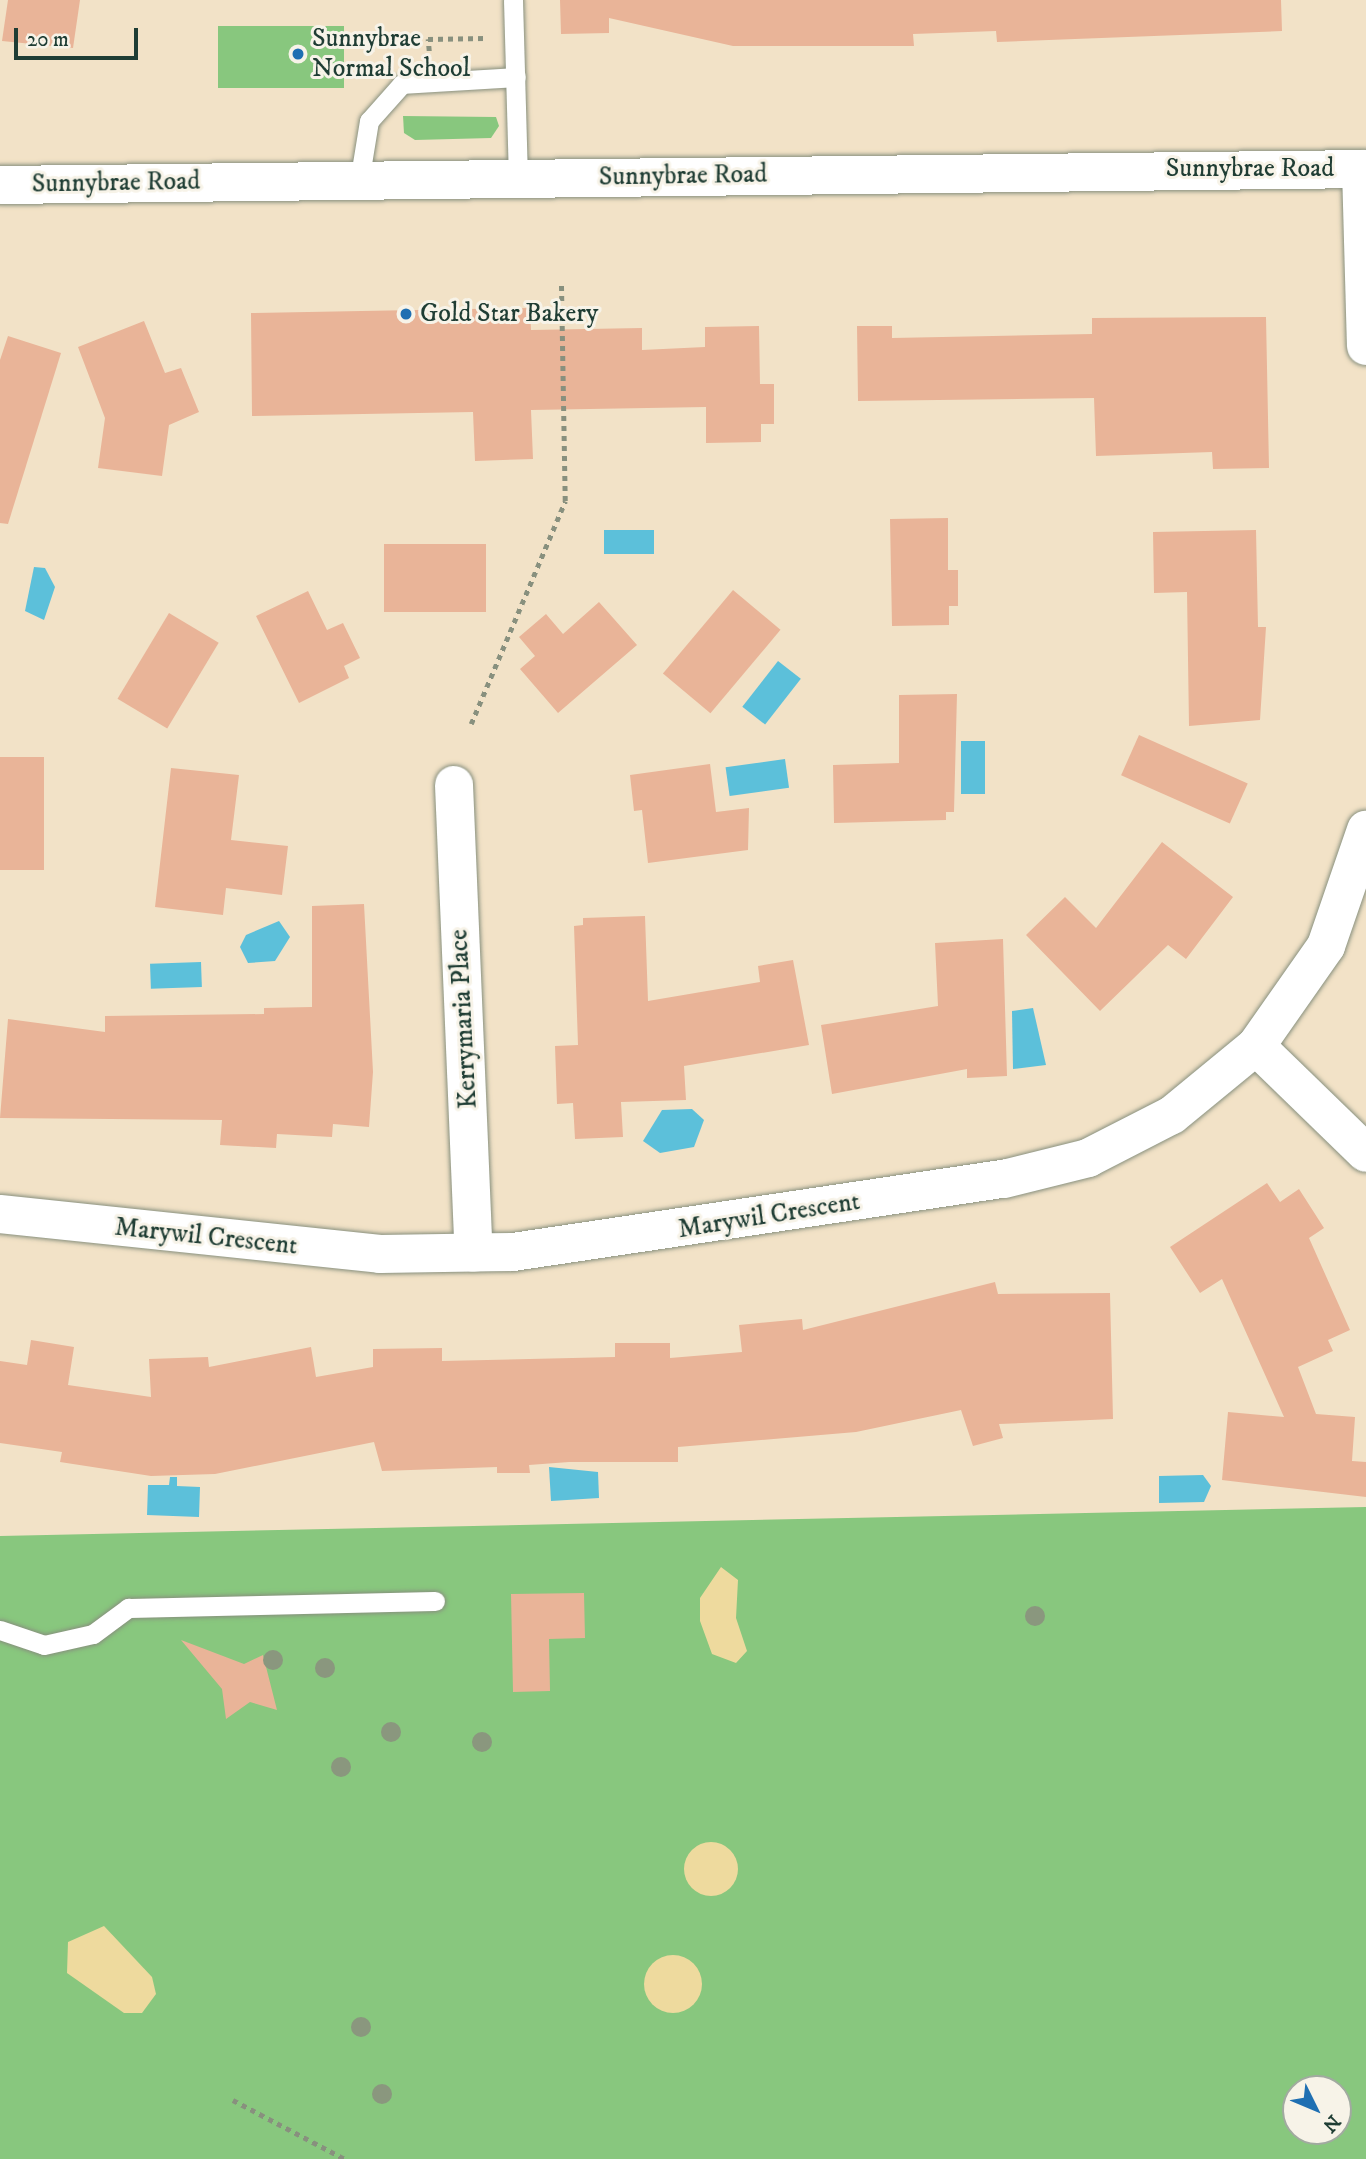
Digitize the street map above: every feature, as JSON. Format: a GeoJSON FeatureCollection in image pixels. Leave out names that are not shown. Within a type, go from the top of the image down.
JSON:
{"type":"FeatureCollection","features":[{"type":"Feature","properties":{"kind":"street","name":"Sunnybrae Road"},"geometry":{"type":"LineString","coordinates":[[0,185],[1364,169]]}},
{"type":"Feature","properties":{"kind":"street"},"geometry":{"type":"LineString","coordinates":[[1364,169],[1366,346]]}},
{"type":"Feature","properties":{"kind":"street","name":"Kerrymaria Place"},"geometry":{"type":"LineString","coordinates":[[454,785],[474,1253]]}},
{"type":"Feature","properties":{"kind":"street","name":"Marywil Crescent"},"geometry":{"type":"LineString","coordinates":[[0,1213],[333,1251],[474,1253],[579,1246],[1004,1179],[1088,1158],[1172,1115],[1256,1046],[1326,946],[1366,830]]}},
{"type":"Feature","properties":{"kind":"street"},"geometry":{"type":"LineString","coordinates":[[1256,1046],[1366,1153]]}},
{"type":"Feature","properties":{"kind":"lane"},"geometry":{"type":"LineString","coordinates":[[513,0],[518,180]]}},
{"type":"Feature","properties":{"kind":"lane"},"geometry":{"type":"LineString","coordinates":[[359,182],[369,121],[402,84],[516,77]]}},
{"type":"Feature","properties":{"kind":"lane"},"geometry":{"type":"LineString","coordinates":[[0,1630],[44,1645],[93,1634],[128,1608],[435,1601]]}},
{"type":"Feature","properties":{"kind":"path"},"geometry":{"type":"LineString","coordinates":[[429,55],[428,39],[499,38]]}},
{"type":"Feature","properties":{"kind":"path"},"geometry":{"type":"LineString","coordinates":[[471,724],[565,501],[562,281]]}},
{"type":"Feature","properties":{"kind":"path"},"geometry":{"type":"LineString","coordinates":[[233,2100],[345,2159]]}},
{"type":"Feature","properties":{"kind":"green space"},"geometry":{"type":"Polygon","coordinates":[[[218,26],[344,26],[344,88],[218,88],[218,26]]]}},
{"type":"Feature","properties":{"kind":"green space"},"geometry":{"type":"Polygon","coordinates":[[[403,116],[496,117],[499,126],[491,138],[415,140],[404,133],[403,116]]]}},
{"type":"Feature","properties":{"kind":"green space"},"geometry":{"type":"Polygon","coordinates":[[[1366,1507],[1366,2159],[0,2159],[0,1536],[1366,1507]]]}},
{"type":"Feature","properties":{"kind":"sand"},"geometry":{"type":"Polygon","coordinates":[[[721,1567],[738,1580],[736,1618],[747,1651],[736,1663],[712,1654],[700,1621],[700,1598],[721,1567]]]}},
{"type":"Feature","properties":{"kind":"sand"},"geometry":{"type":"Polygon","coordinates":[[[711,1842],[730,1850],[738,1869],[730,1888],[711,1896],[692,1888],[684,1869],[692,1850],[711,1842]]]}},
{"type":"Feature","properties":{"kind":"sand"},"geometry":{"type":"Polygon","coordinates":[[[104,1926],[152,1977],[156,1994],[142,2013],[124,2013],[67,1973],[68,1942],[104,1926]]]}},
{"type":"Feature","properties":{"kind":"sand"},"geometry":{"type":"Polygon","coordinates":[[[667,1955],[679,1955],[694,1963],[702,1978],[702,1990],[694,2005],[679,2013],[667,2013],[652,2005],[644,1990],[644,1978],[652,1963],[667,1955]]]}},
{"type":"Feature","properties":{"kind":"water"},"geometry":{"type":"Polygon","coordinates":[[[604,530],[654,530],[654,554],[604,554],[604,530]]]}},
{"type":"Feature","properties":{"kind":"water"},"geometry":{"type":"Polygon","coordinates":[[[34,567],[45,568],[55,587],[44,620],[25,611],[34,567]]]}},
{"type":"Feature","properties":{"kind":"water"},"geometry":{"type":"Polygon","coordinates":[[[778,661],[801,679],[765,725],[742,707],[778,661]]]}},
{"type":"Feature","properties":{"kind":"water"},"geometry":{"type":"Polygon","coordinates":[[[961,741],[985,741],[985,794],[961,794],[961,741]]]}},
{"type":"Feature","properties":{"kind":"water"},"geometry":{"type":"Polygon","coordinates":[[[785,759],[789,788],[730,796],[726,767],[785,759]]]}},
{"type":"Feature","properties":{"kind":"water"},"geometry":{"type":"Polygon","coordinates":[[[279,921],[290,937],[275,961],[248,963],[240,947],[246,935],[279,921]]]}},
{"type":"Feature","properties":{"kind":"water"},"geometry":{"type":"Polygon","coordinates":[[[201,962],[202,987],[151,989],[150,964],[201,962]]]}},
{"type":"Feature","properties":{"kind":"water"},"geometry":{"type":"Polygon","coordinates":[[[1033,1008],[1046,1065],[1013,1069],[1012,1011],[1033,1008]]]}},
{"type":"Feature","properties":{"kind":"water"},"geometry":{"type":"Polygon","coordinates":[[[692,1109],[704,1120],[694,1147],[660,1153],[643,1141],[662,1110],[692,1109]]]}},
{"type":"Feature","properties":{"kind":"water"},"geometry":{"type":"Polygon","coordinates":[[[549,1467],[598,1472],[599,1498],[551,1501],[549,1467]]]}},
{"type":"Feature","properties":{"kind":"water"},"geometry":{"type":"Polygon","coordinates":[[[1203,1475],[1211,1486],[1204,1502],[1159,1503],[1159,1476],[1203,1475]]]}},
{"type":"Feature","properties":{"kind":"water"},"geometry":{"type":"Polygon","coordinates":[[[170,1477],[177,1477],[177,1486],[200,1487],[199,1517],[147,1515],[148,1485],[169,1485],[170,1477]]]}},
{"type":"Feature","properties":{"kind":"building"},"geometry":{"type":"Polygon","coordinates":[[[8,0],[80,0],[73,48],[2,41],[8,0]]]}},
{"type":"Feature","properties":{"kind":"building"},"geometry":{"type":"Polygon","coordinates":[[[560,0],[1281,0],[1282,31],[997,42],[996,31],[913,34],[914,46],[733,46],[609,18],[609,33],[561,34],[560,0]]]}},
{"type":"Feature","properties":{"kind":"building"},"geometry":{"type":"Polygon","coordinates":[[[530,308],[531,330],[642,328],[642,350],[705,347],[705,327],[759,326],[760,384],[774,384],[774,424],[761,424],[761,442],[706,443],[706,407],[531,410],[533,459],[475,461],[473,412],[252,416],[251,313],[530,308]]]}},
{"type":"Feature","properties":{"kind":"building"},"geometry":{"type":"Polygon","coordinates":[[[1266,317],[1269,468],[1213,469],[1212,452],[1096,456],[1094,398],[858,401],[857,326],[892,326],[892,338],[1092,334],[1092,318],[1266,317]]]}},
{"type":"Feature","properties":{"kind":"building"},"geometry":{"type":"Polygon","coordinates":[[[144,321],[165,373],[181,368],[199,412],[169,425],[162,476],[98,468],[105,418],[78,347],[144,321]]]}},
{"type":"Feature","properties":{"kind":"building"},"geometry":{"type":"Polygon","coordinates":[[[8,336],[61,353],[8,524],[0,523],[0,360],[8,336]]]}},
{"type":"Feature","properties":{"kind":"building"},"geometry":{"type":"Polygon","coordinates":[[[948,518],[948,570],[958,570],[958,606],[949,606],[949,625],[892,626],[890,519],[948,518]]]}},
{"type":"Feature","properties":{"kind":"building"},"geometry":{"type":"Polygon","coordinates":[[[1256,530],[1258,627],[1266,627],[1260,720],[1189,726],[1187,592],[1154,593],[1153,532],[1256,530]]]}},
{"type":"Feature","properties":{"kind":"building"},"geometry":{"type":"Polygon","coordinates":[[[384,544],[486,544],[486,612],[384,612],[384,544]]]}},
{"type":"Feature","properties":{"kind":"building"},"geometry":{"type":"Polygon","coordinates":[[[733,590],[780,630],[710,713],[663,673],[733,590]]]}},
{"type":"Feature","properties":{"kind":"building"},"geometry":{"type":"Polygon","coordinates":[[[308,591],[327,630],[343,623],[360,658],[344,666],[349,678],[299,703],[256,616],[308,591]]]}},
{"type":"Feature","properties":{"kind":"building"},"geometry":{"type":"Polygon","coordinates":[[[599,602],[637,645],[558,713],[520,669],[535,656],[519,637],[546,614],[563,634],[599,602]]]}},
{"type":"Feature","properties":{"kind":"building"},"geometry":{"type":"Polygon","coordinates":[[[169,613],[219,643],[167,729],[117,699],[169,613]]]}},
{"type":"Feature","properties":{"kind":"building"},"geometry":{"type":"Polygon","coordinates":[[[957,694],[954,812],[946,812],[946,820],[834,823],[833,765],[899,763],[899,695],[957,694]]]}},
{"type":"Feature","properties":{"kind":"building"},"geometry":{"type":"Polygon","coordinates":[[[1139,735],[1248,783],[1230,824],[1121,775],[1139,735]]]}},
{"type":"Feature","properties":{"kind":"building"},"geometry":{"type":"Polygon","coordinates":[[[0,757],[44,757],[44,870],[0,870],[0,757]]]}},
{"type":"Feature","properties":{"kind":"building"},"geometry":{"type":"Polygon","coordinates":[[[710,764],[716,812],[749,808],[748,850],[648,863],[642,810],[634,811],[630,775],[710,764]]]}},
{"type":"Feature","properties":{"kind":"building"},"geometry":{"type":"Polygon","coordinates":[[[171,768],[239,775],[231,840],[288,846],[282,895],[226,888],[223,915],[155,907],[171,768]]]}},
{"type":"Feature","properties":{"kind":"building"},"geometry":{"type":"Polygon","coordinates":[[[1162,842],[1233,897],[1186,959],[1168,945],[1100,1011],[1026,935],[1065,897],[1096,928],[1162,842]]]}},
{"type":"Feature","properties":{"kind":"building"},"geometry":{"type":"Polygon","coordinates":[[[364,904],[373,1072],[369,1127],[333,1124],[332,1137],[277,1134],[276,1148],[220,1145],[222,1120],[0,1118],[8,1019],[105,1032],[105,1016],[264,1014],[264,1008],[312,1007],[312,906],[364,904]]]}},
{"type":"Feature","properties":{"kind":"building"},"geometry":{"type":"Polygon","coordinates":[[[645,916],[648,1001],[760,982],[758,966],[793,960],[809,1045],[684,1066],[686,1100],[621,1102],[623,1137],[575,1139],[573,1103],[557,1104],[555,1046],[578,1045],[574,926],[583,925],[583,918],[645,916]]]}},
{"type":"Feature","properties":{"kind":"building"},"geometry":{"type":"Polygon","coordinates":[[[1003,939],[1007,1076],[967,1078],[967,1069],[832,1094],[821,1025],[938,1006],[935,943],[1003,939]]]}},
{"type":"Feature","properties":{"kind":"building"},"geometry":{"type":"Polygon","coordinates":[[[1267,1183],[1280,1202],[1299,1189],[1324,1228],[1309,1238],[1350,1330],[1328,1340],[1333,1351],[1298,1367],[1316,1414],[1355,1417],[1352,1461],[1366,1462],[1366,1497],[1222,1480],[1228,1412],[1284,1417],[1222,1279],[1200,1293],[1170,1247],[1267,1183]]]}},
{"type":"Feature","properties":{"kind":"building"},"geometry":{"type":"Polygon","coordinates":[[[995,1282],[998,1294],[1110,1293],[1113,1419],[999,1424],[1003,1438],[973,1446],[961,1410],[856,1432],[678,1447],[678,1462],[569,1462],[529,1465],[530,1473],[497,1473],[497,1467],[382,1471],[374,1442],[215,1474],[151,1476],[60,1462],[62,1452],[0,1443],[0,1361],[27,1365],[31,1340],[74,1347],[68,1385],[151,1397],[149,1359],[208,1357],[209,1367],[311,1347],[316,1377],[373,1367],[373,1349],[442,1348],[442,1361],[615,1357],[615,1343],[670,1343],[670,1358],[742,1352],[739,1325],[802,1319],[803,1330],[995,1282]]]}},
{"type":"Feature","properties":{"kind":"building"},"geometry":{"type":"Polygon","coordinates":[[[584,1593],[585,1638],[549,1639],[550,1691],[513,1692],[511,1594],[584,1593]]]}},
{"type":"Feature","properties":{"kind":"building"},"geometry":{"type":"Polygon","coordinates":[[[181,1640],[244,1664],[263,1655],[277,1710],[250,1702],[226,1719],[222,1689],[181,1640]]]}},
{"type":"Feature","properties":{"kind":"place","name":"Sunnybrae Normal School"},"geometry":{"type":"Point","coordinates":[298,54]}},
{"type":"Feature","properties":{"kind":"place","name":"Gold Star Bakery"},"geometry":{"type":"Point","coordinates":[406,314]}}]}
